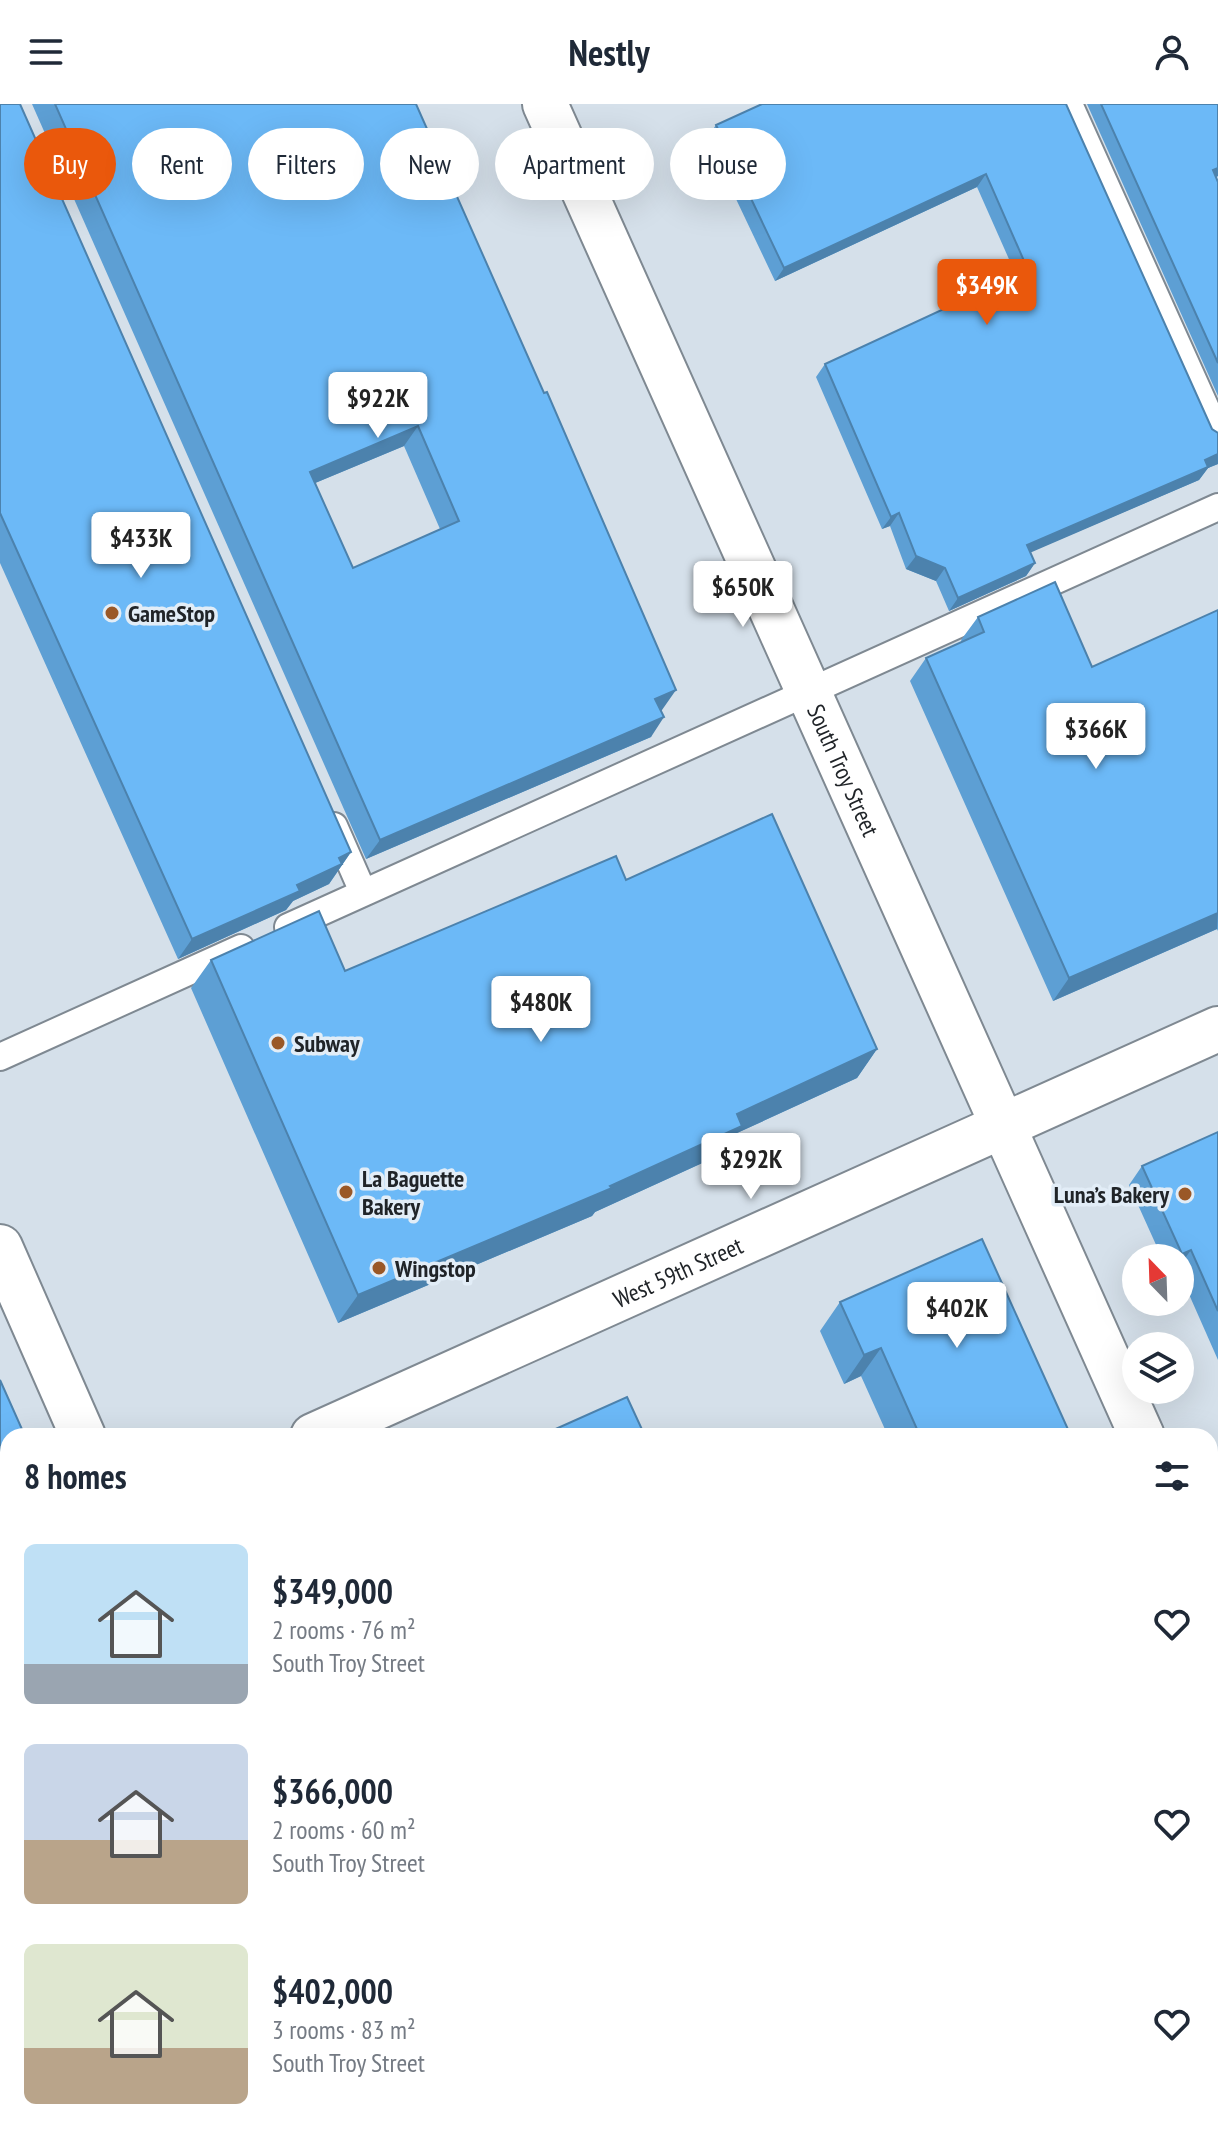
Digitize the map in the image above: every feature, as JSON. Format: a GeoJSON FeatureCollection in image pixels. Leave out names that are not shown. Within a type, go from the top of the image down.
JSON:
{"type":"FeatureCollection","features":[{"type":"Feature","properties":{"kind":"street","name":"South Troy Street"},"geometry":{"type":"LineString","coordinates":[[545,104],[1138,1428]]}},
{"type":"Feature","properties":{"kind":"street","name":"West 59th Street"},"geometry":{"type":"LineString","coordinates":[[331,1428],[1218,1029]]}},
{"type":"Feature","properties":{"kind":"street"},"geometry":{"type":"LineString","coordinates":[[0,1247],[79,1428]]}},
{"type":"Feature","properties":{"kind":"lane"},"geometry":{"type":"LineString","coordinates":[[1069,104],[1218,435]]}},
{"type":"Feature","properties":{"kind":"lane"},"geometry":{"type":"LineString","coordinates":[[0,1057],[1218,507]]}},
{"type":"Feature","properties":{"kind":"lane"},"geometry":{"type":"LineString","coordinates":[[324,805],[363,892]]}},
{"type":"Feature","properties":{"kind":"building"},"geometry":{"type":"Polygon","coordinates":[[[0,104],[20,104],[31,128],[24,128],[24,200],[62,200],[351,852],[339,858],[342,864],[297,885],[300,891],[192,939],[0,513],[0,104]]]}},
{"type":"Feature","properties":{"kind":"building"},"geometry":{"type":"Polygon","coordinates":[[[55,104],[416,104],[427,128],[380,128],[380,200],[459,200],[544,393],[547,392],[676,690],[655,699],[664,717],[380,840],[97,200],[116,200],[116,128],[66,128],[55,104]],[[418,426],[310,472],[353,568],[459,521],[418,426]]]}},
{"type":"Feature","properties":{"kind":"building"},"geometry":{"type":"Polygon","coordinates":[[[762,104],[1066,104],[1212,429],[1218,433],[1218,454],[1205,460],[1208,467],[1027,545],[1035,563],[958,598],[945,568],[916,556],[899,513],[891,517],[825,364],[1028,270],[986,174],[784,268],[752,200],[786,200],[786,128],[717,128],[716,125],[762,104]]]}},
{"type":"Feature","properties":{"kind":"building"},"geometry":{"type":"Polygon","coordinates":[[[1101,104],[1218,104],[1218,168],[1213,170],[1218,182],[1218,363],[1101,104]]]}},
{"type":"Feature","properties":{"kind":"building"},"geometry":{"type":"Polygon","coordinates":[[[1055,582],[1092,667],[1218,610],[1218,913],[1069,978],[926,658],[984,632],[978,617],[1055,582]]]}},
{"type":"Feature","properties":{"kind":"building"},"geometry":{"type":"Polygon","coordinates":[[[772,814],[877,1049],[737,1114],[742,1126],[610,1186],[612,1188],[358,1295],[211,960],[319,911],[345,971],[616,856],[626,880],[772,814]]]}},
{"type":"Feature","properties":{"kind":"building"},"geometry":{"type":"Polygon","coordinates":[[[1218,1132],[1218,1311],[1194,1257],[1194,1244],[1177,1244],[1142,1166],[1218,1132]]]}},
{"type":"Feature","properties":{"kind":"building"},"geometry":{"type":"Polygon","coordinates":[[[982,1239],[1067,1428],[916,1428],[881,1348],[864,1355],[840,1302],[982,1239]]]}},
{"type":"Feature","properties":{"kind":"building"},"geometry":{"type":"Polygon","coordinates":[[[0,1380],[21,1428],[0,1428],[0,1380]]]}},
{"type":"Feature","properties":{"kind":"building"},"geometry":{"type":"Polygon","coordinates":[[[627,1397],[641,1428],[558,1428],[627,1397]]]}},
{"type":"Feature","properties":{"kind":"place","name":"GameStop"},"geometry":{"type":"Point","coordinates":[112,613]}},
{"type":"Feature","properties":{"kind":"place","name":"Subway"},"geometry":{"type":"Point","coordinates":[278,1043]}},
{"type":"Feature","properties":{"kind":"place","name":"La Baguette Bakery"},"geometry":{"type":"Point","coordinates":[346,1192]}},
{"type":"Feature","properties":{"kind":"place","name":"Luna’s Bakery"},"geometry":{"type":"Point","coordinates":[1185,1194]}},
{"type":"Feature","properties":{"kind":"place","name":"Wingstop"},"geometry":{"type":"Point","coordinates":[379,1268]}}]}
